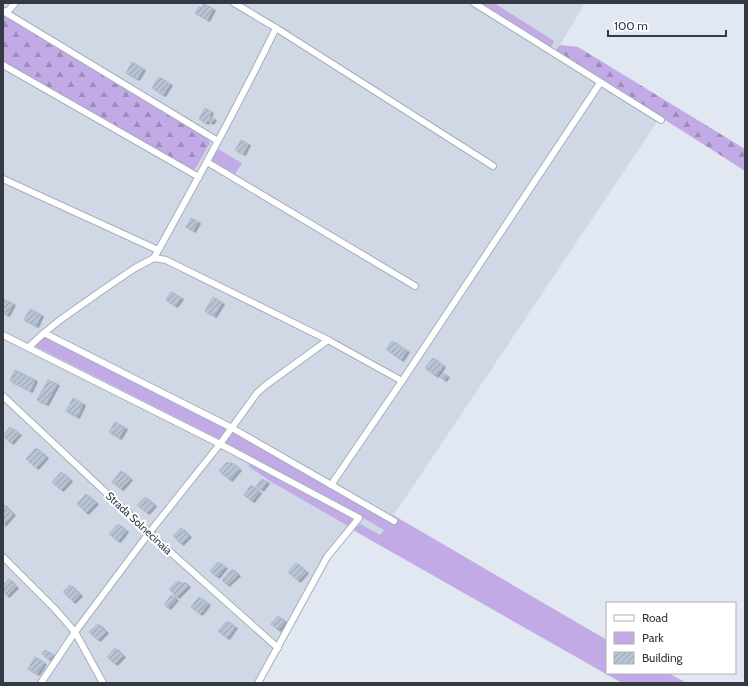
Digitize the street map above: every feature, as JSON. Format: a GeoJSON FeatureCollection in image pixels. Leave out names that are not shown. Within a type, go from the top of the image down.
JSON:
{"type":"FeatureCollection","features":[{"type":"Feature","properties":{"kind":"street"},"geometry":{"type":"LineString","coordinates":[[4,12],[10,10],[15,3]]}},
{"type":"Feature","properties":{"kind":"street"},"geometry":{"type":"LineString","coordinates":[[234,3],[276,28],[493,166]]}},
{"type":"Feature","properties":{"kind":"street"},"geometry":{"type":"LineString","coordinates":[[474,3],[661,120]]}},
{"type":"Feature","properties":{"kind":"street"},"geometry":{"type":"LineString","coordinates":[[4,12],[218,141]]}},
{"type":"Feature","properties":{"kind":"street"},"geometry":{"type":"LineString","coordinates":[[29,347],[44,333],[104,289],[135,268],[154,258],[254,74],[276,28]]}},
{"type":"Feature","properties":{"kind":"street"},"geometry":{"type":"LineString","coordinates":[[3,65],[199,177]]}},
{"type":"Feature","properties":{"kind":"street"},"geometry":{"type":"LineString","coordinates":[[331,485],[600,83]]}},
{"type":"Feature","properties":{"kind":"street"},"geometry":{"type":"LineString","coordinates":[[207,162],[415,286]]}},
{"type":"Feature","properties":{"kind":"street"},"geometry":{"type":"LineString","coordinates":[[3,179],[158,250]]}},
{"type":"Feature","properties":{"kind":"street"},"geometry":{"type":"LineString","coordinates":[[154,258],[166,260],[328,340],[402,381]]}},
{"type":"Feature","properties":{"kind":"street"},"geometry":{"type":"LineString","coordinates":[[44,333],[232,428],[394,521]]}},
{"type":"Feature","properties":{"kind":"street"},"geometry":{"type":"LineString","coordinates":[[3,335],[220,444],[359,518],[327,557],[258,683]]}},
{"type":"Feature","properties":{"kind":"street"},"geometry":{"type":"LineString","coordinates":[[41,683],[75,632],[149,533],[220,444],[257,393],[328,340]]}},
{"type":"Feature","properties":{"kind":"street","name":"Strada Solnecinaia"},"geometry":{"type":"LineString","coordinates":[[3,396],[149,533],[278,648]]}},
{"type":"Feature","properties":{"kind":"street"},"geometry":{"type":"LineString","coordinates":[[3,557],[54,608],[75,632],[103,683]]}},
{"type":"Feature","properties":{"kind":"shaded area"},"geometry":{"type":"Polygon","coordinates":[[[3,3],[585,3],[560,45],[665,110],[377,540],[356,528],[345,537],[332,555],[261,683],[3,683],[3,3]]]}},
{"type":"Feature","properties":{"kind":"green space"},"geometry":{"type":"Polygon","coordinates":[[[478,3],[494,3],[554,41],[551,48],[478,3]]]}},
{"type":"Feature","properties":{"kind":"green space"},"geometry":{"type":"Polygon","coordinates":[[[3,15],[208,138],[210,143],[195,169],[189,169],[3,62],[3,15]]]}},
{"type":"Feature","properties":{"kind":"green space"},"geometry":{"type":"Polygon","coordinates":[[[560,45],[578,47],[745,149],[745,171],[556,50],[560,45]]]}},
{"type":"Feature","properties":{"kind":"green space"},"geometry":{"type":"Polygon","coordinates":[[[218,149],[242,163],[235,174],[211,160],[218,149]]]}},
{"type":"Feature","properties":{"kind":"green space"},"geometry":{"type":"Polygon","coordinates":[[[44,336],[227,429],[219,439],[35,346],[44,336]]]}},
{"type":"Feature","properties":{"kind":"green space"},"geometry":{"type":"Polygon","coordinates":[[[233,432],[389,521],[393,515],[606,639],[606,674],[353,530],[360,524],[380,535],[384,530],[225,443],[233,432]]]}},
{"type":"Feature","properties":{"kind":"green space"},"geometry":{"type":"Polygon","coordinates":[[[251,463],[355,519],[348,526],[270,481],[248,466],[251,463]]]}},
{"type":"Feature","properties":{"kind":"green space"},"geometry":{"type":"Polygon","coordinates":[[[606,674],[670,674],[687,683],[622,683],[606,674]]]}},
{"type":"Feature","properties":{"kind":"building"},"geometry":{"type":"Polygon","coordinates":[[[204,4],[213,9],[207,20],[195,13],[199,7],[202,8],[204,4]]]}},
{"type":"Feature","properties":{"kind":"building"},"geometry":{"type":"Polygon","coordinates":[[[132,62],[143,69],[137,79],[126,73],[132,62]]]}},
{"type":"Feature","properties":{"kind":"building"},"geometry":{"type":"Polygon","coordinates":[[[159,77],[170,84],[163,95],[152,88],[159,77]]]}},
{"type":"Feature","properties":{"kind":"building"},"geometry":{"type":"Polygon","coordinates":[[[205,108],[211,112],[209,116],[214,119],[211,123],[208,121],[206,123],[199,119],[205,108]]]}},
{"type":"Feature","properties":{"kind":"building"},"geometry":{"type":"Polygon","coordinates":[[[241,140],[248,144],[243,154],[235,150],[241,140]]]}},
{"type":"Feature","properties":{"kind":"building"},"geometry":{"type":"Polygon","coordinates":[[[191,218],[198,222],[193,231],[186,227],[191,218]]]}},
{"type":"Feature","properties":{"kind":"building"},"geometry":{"type":"Polygon","coordinates":[[[171,292],[181,298],[175,306],[166,300],[171,292]]]}},
{"type":"Feature","properties":{"kind":"building"},"geometry":{"type":"Polygon","coordinates":[[[213,297],[222,303],[214,316],[205,311],[213,297]]]}},
{"type":"Feature","properties":{"kind":"building"},"geometry":{"type":"Polygon","coordinates":[[[3,299],[13,304],[7,315],[3,313],[3,299]]]}},
{"type":"Feature","properties":{"kind":"building"},"geometry":{"type":"Polygon","coordinates":[[[30,309],[41,315],[36,326],[24,320],[30,309]]]}},
{"type":"Feature","properties":{"kind":"building"},"geometry":{"type":"Polygon","coordinates":[[[392,341],[407,351],[401,360],[386,349],[392,341]]]}},
{"type":"Feature","properties":{"kind":"building"},"geometry":{"type":"Polygon","coordinates":[[[433,358],[443,366],[436,376],[425,368],[433,358]]]}},
{"type":"Feature","properties":{"kind":"building"},"geometry":{"type":"Polygon","coordinates":[[[15,370],[35,380],[30,391],[10,381],[15,370]]]}},
{"type":"Feature","properties":{"kind":"building"},"geometry":{"type":"Polygon","coordinates":[[[443,373],[447,376],[444,380],[440,377],[443,373]]]}},
{"type":"Feature","properties":{"kind":"building"},"geometry":{"type":"Polygon","coordinates":[[[48,380],[57,384],[46,404],[37,400],[48,380]]]}},
{"type":"Feature","properties":{"kind":"building"},"geometry":{"type":"Polygon","coordinates":[[[73,398],[83,404],[77,417],[66,411],[73,398]]]}},
{"type":"Feature","properties":{"kind":"building"},"geometry":{"type":"Polygon","coordinates":[[[115,422],[125,428],[119,438],[109,432],[115,422]]]}},
{"type":"Feature","properties":{"kind":"building"},"geometry":{"type":"Polygon","coordinates":[[[10,427],[19,434],[11,443],[3,436],[10,427]]]}},
{"type":"Feature","properties":{"kind":"building"},"geometry":{"type":"Polygon","coordinates":[[[36,448],[46,457],[36,468],[26,459],[36,448]]]}},
{"type":"Feature","properties":{"kind":"building"},"geometry":{"type":"Polygon","coordinates":[[[227,462],[229,464],[231,462],[239,469],[230,480],[219,471],[227,462]]]}},
{"type":"Feature","properties":{"kind":"building"},"geometry":{"type":"Polygon","coordinates":[[[121,471],[130,479],[121,489],[112,482],[121,471]]]}},
{"type":"Feature","properties":{"kind":"building"},"geometry":{"type":"Polygon","coordinates":[[[61,472],[70,480],[61,490],[52,482],[61,472]]]}},
{"type":"Feature","properties":{"kind":"building"},"geometry":{"type":"Polygon","coordinates":[[[262,479],[267,482],[261,490],[256,486],[262,479]]]}},
{"type":"Feature","properties":{"kind":"building"},"geometry":{"type":"Polygon","coordinates":[[[251,485],[259,492],[252,501],[244,495],[251,485]]]}},
{"type":"Feature","properties":{"kind":"building"},"geometry":{"type":"Polygon","coordinates":[[[86,494],[96,503],[86,513],[77,504],[86,494]]]}},
{"type":"Feature","properties":{"kind":"building"},"geometry":{"type":"Polygon","coordinates":[[[145,497],[154,505],[147,513],[137,505],[145,497]]]}},
{"type":"Feature","properties":{"kind":"building"},"geometry":{"type":"Polygon","coordinates":[[[3,504],[13,514],[3,525],[3,504]]]}},
{"type":"Feature","properties":{"kind":"building"},"geometry":{"type":"Polygon","coordinates":[[[118,524],[126,531],[118,541],[109,534],[118,524]]]}},
{"type":"Feature","properties":{"kind":"building"},"geometry":{"type":"Polygon","coordinates":[[[181,528],[189,536],[181,544],[173,536],[181,528]]]}},
{"type":"Feature","properties":{"kind":"building"},"geometry":{"type":"Polygon","coordinates":[[[218,562],[225,567],[217,577],[210,571],[218,562]]]}},
{"type":"Feature","properties":{"kind":"building"},"geometry":{"type":"Polygon","coordinates":[[[296,563],[306,572],[298,581],[288,572],[296,563]]]}},
{"type":"Feature","properties":{"kind":"building"},"geometry":{"type":"Polygon","coordinates":[[[232,569],[238,575],[227,585],[222,580],[232,569]]]}},
{"type":"Feature","properties":{"kind":"building"},"geometry":{"type":"Polygon","coordinates":[[[9,579],[16,587],[7,596],[3,592],[3,585],[9,579]]]}},
{"type":"Feature","properties":{"kind":"building"},"geometry":{"type":"Polygon","coordinates":[[[178,581],[182,585],[184,582],[188,586],[177,597],[169,589],[178,581]]]}},
{"type":"Feature","properties":{"kind":"building"},"geometry":{"type":"Polygon","coordinates":[[[70,585],[80,595],[73,602],[63,592],[70,585]]]}},
{"type":"Feature","properties":{"kind":"building"},"geometry":{"type":"Polygon","coordinates":[[[172,595],[176,599],[168,608],[164,604],[172,595]]]}},
{"type":"Feature","properties":{"kind":"building"},"geometry":{"type":"Polygon","coordinates":[[[199,597],[208,604],[200,614],[191,607],[199,597]]]}},
{"type":"Feature","properties":{"kind":"building"},"geometry":{"type":"Polygon","coordinates":[[[278,616],[285,622],[278,630],[271,624],[278,616]]]}},
{"type":"Feature","properties":{"kind":"building"},"geometry":{"type":"Polygon","coordinates":[[[227,621],[235,627],[227,638],[218,631],[227,621]]]}},
{"type":"Feature","properties":{"kind":"building"},"geometry":{"type":"Polygon","coordinates":[[[98,624],[106,632],[98,640],[89,632],[98,624]]]}},
{"type":"Feature","properties":{"kind":"building"},"geometry":{"type":"Polygon","coordinates":[[[115,648],[123,656],[115,664],[107,657],[115,648]]]}},
{"type":"Feature","properties":{"kind":"building"},"geometry":{"type":"Polygon","coordinates":[[[45,650],[53,655],[49,660],[42,654],[45,650]]]}},
{"type":"Feature","properties":{"kind":"building"},"geometry":{"type":"Polygon","coordinates":[[[35,657],[44,663],[37,674],[28,669],[35,657]]]}}]}
